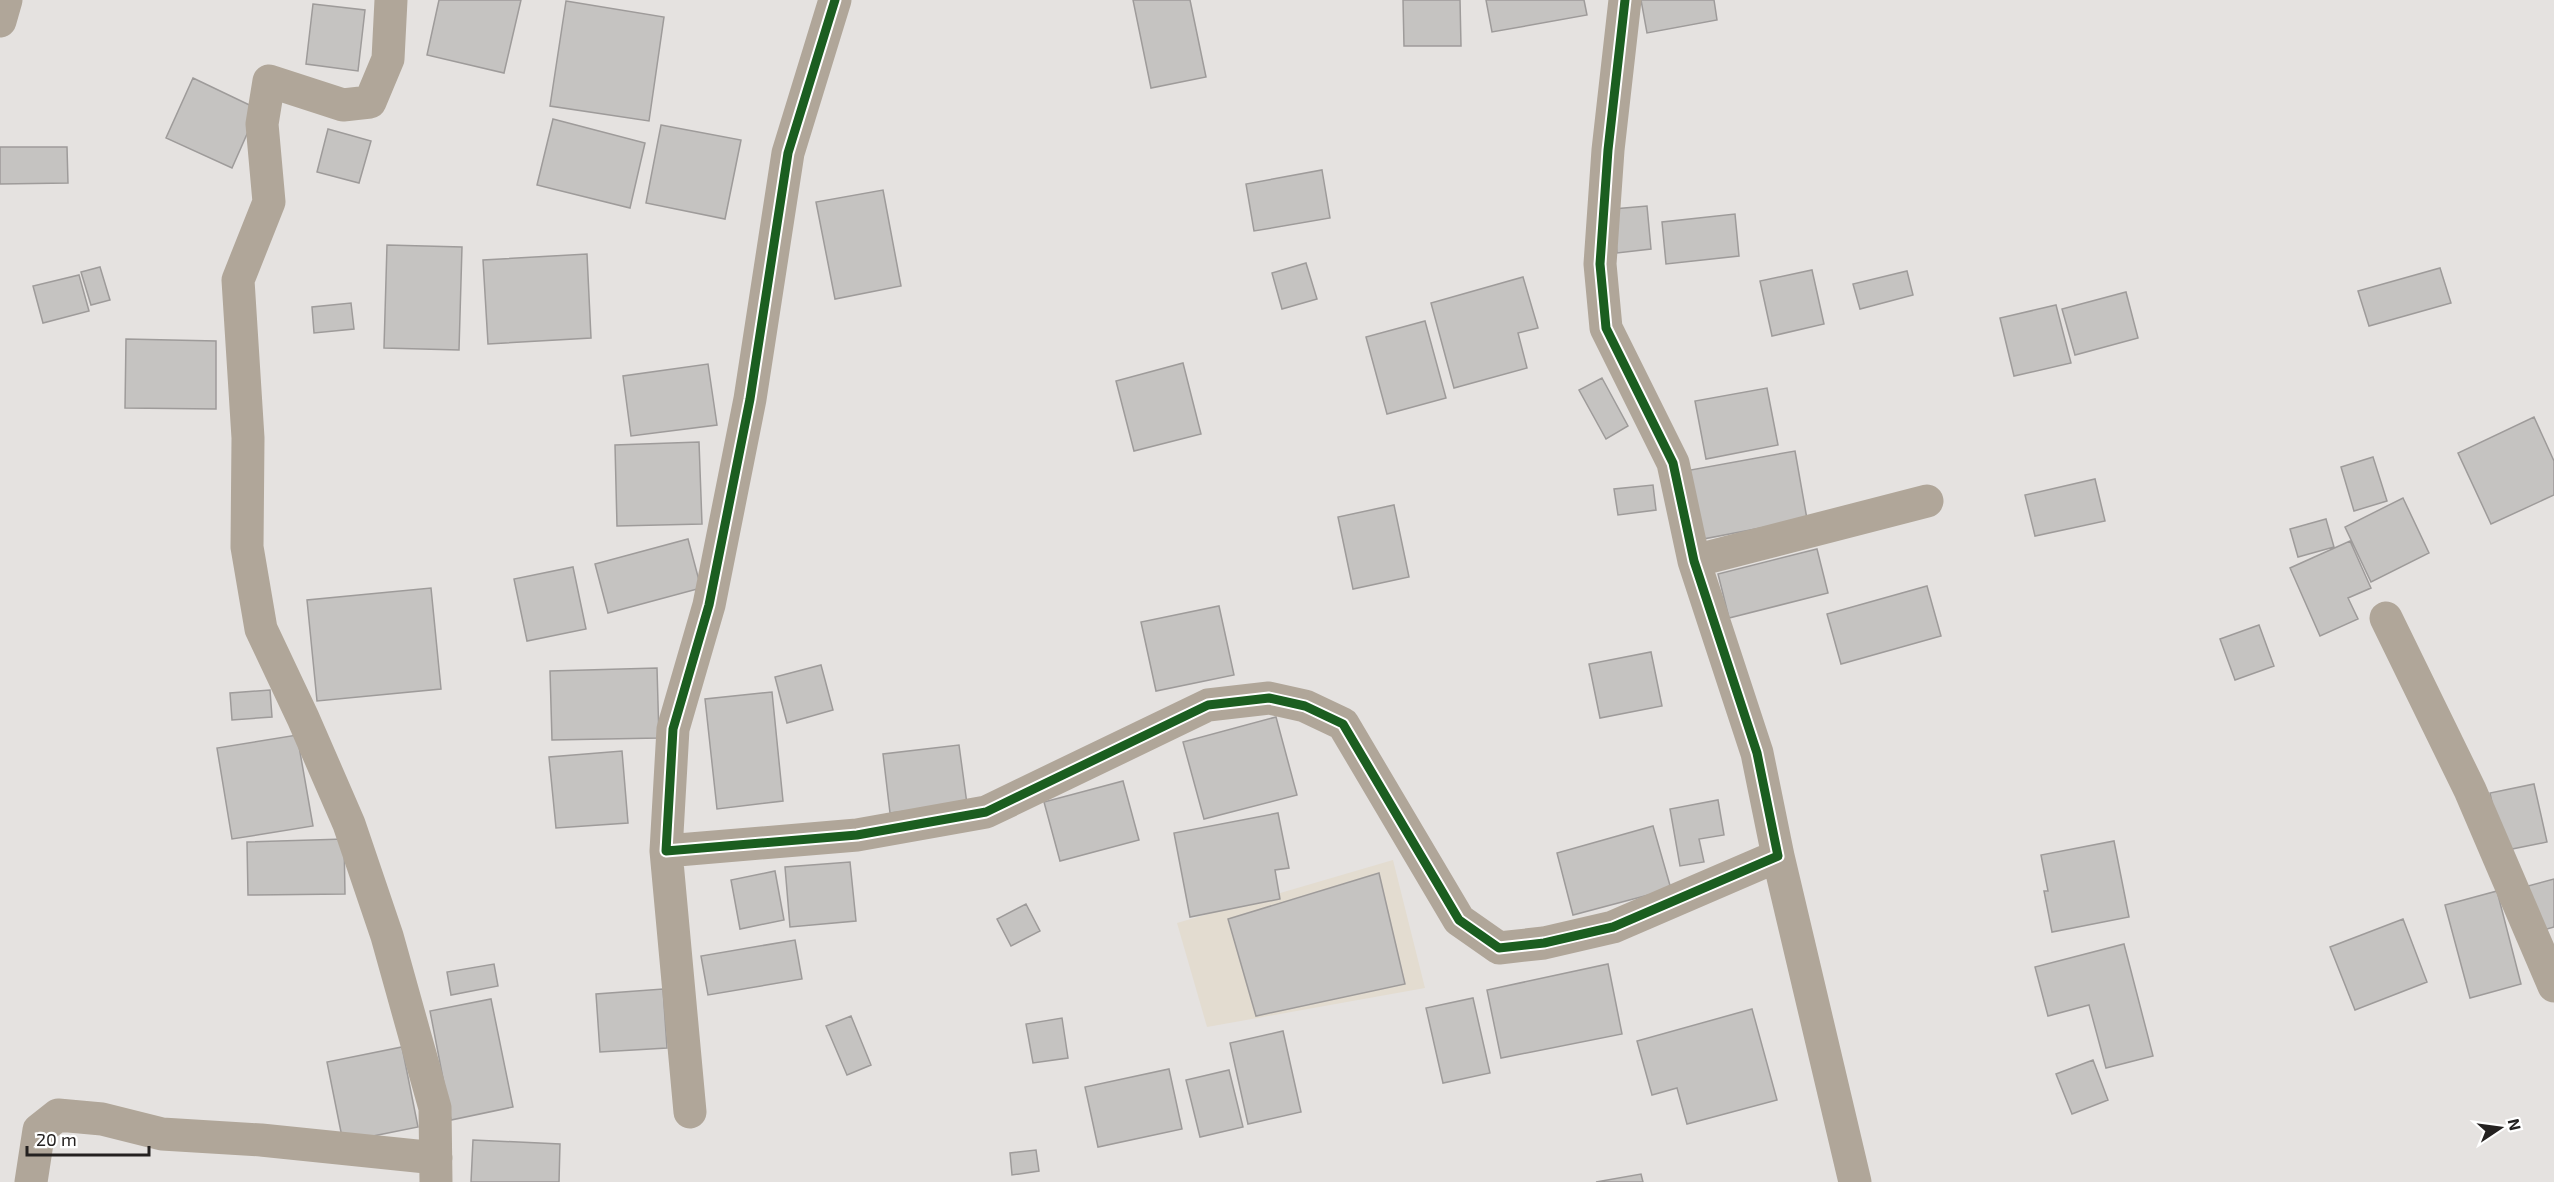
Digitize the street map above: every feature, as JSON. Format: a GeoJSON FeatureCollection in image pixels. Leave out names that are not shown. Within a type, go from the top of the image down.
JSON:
{"type":"FeatureCollection","features":[{"type":"Feature","properties":{"kind":"street"},"geometry":{"type":"LineString","coordinates":[[0,21],[6,0]]}},
{"type":"Feature","properties":{"kind":"street"},"geometry":{"type":"LineString","coordinates":[[30,1182],[39,1130],[58,1115],[102,1119],[162,1134],[261,1140],[436,1170],[435,1108],[387,936],[348,824],[303,718],[261,629],[247,547],[248,438],[238,280],[269,202],[262,124],[269,81],[343,105],[370,102],[388,59],[391,0]]}},
{"type":"Feature","properties":{"kind":"street"},"geometry":{"type":"LineString","coordinates":[[690,1112],[666,851],[673,729],[709,605],[750,399],[788,153],[835,0]]}},
{"type":"Feature","properties":{"kind":"street"},"geometry":{"type":"LineString","coordinates":[[1625,0],[1608,150],[1600,264],[1606,328],[1673,463],[1694,561],[1757,753],[1778,856],[1855,1182]]}},
{"type":"Feature","properties":{"kind":"street"},"geometry":{"type":"LineString","coordinates":[[1694,561],[1927,501]]}},
{"type":"Feature","properties":{"kind":"street"},"geometry":{"type":"LineString","coordinates":[[2386,618],[2470,790],[2554,986]]}},
{"type":"Feature","properties":{"kind":"street"},"geometry":{"type":"LineString","coordinates":[[666,851],[857,835],[986,812],[1208,705],[1269,698],[1305,706],[1343,724],[1459,920],[1498,948],[1544,943],[1613,927],[1778,856]]}},
{"type":"Feature","properties":{"kind":"shaded area"},"geometry":{"type":"Polygon","coordinates":[[[1393,860],[1425,988],[1207,1027],[1177,923],[1393,860]]]}},
{"type":"Feature","properties":{"kind":"building"},"geometry":{"type":"Polygon","coordinates":[[[439,0],[521,0],[504,73],[427,55],[439,0]]]}},
{"type":"Feature","properties":{"kind":"building"},"geometry":{"type":"Polygon","coordinates":[[[1133,0],[1190,0],[1206,77],[1151,88],[1133,0]]]}},
{"type":"Feature","properties":{"kind":"building"},"geometry":{"type":"Polygon","coordinates":[[[1403,0],[1460,0],[1461,46],[1404,46],[1403,0]]]}},
{"type":"Feature","properties":{"kind":"building"},"geometry":{"type":"Polygon","coordinates":[[[1486,0],[1584,0],[1587,15],[1492,32],[1486,0]]]}},
{"type":"Feature","properties":{"kind":"building"},"geometry":{"type":"Polygon","coordinates":[[[1641,0],[1714,0],[1717,20],[1647,33],[1641,0]]]}},
{"type":"Feature","properties":{"kind":"building"},"geometry":{"type":"Polygon","coordinates":[[[566,1],[664,17],[649,121],[550,106],[566,1]]]}},
{"type":"Feature","properties":{"kind":"building"},"geometry":{"type":"Polygon","coordinates":[[[313,4],[365,10],[358,71],[306,64],[313,4]]]}},
{"type":"Feature","properties":{"kind":"building"},"geometry":{"type":"Polygon","coordinates":[[[193,78],[258,109],[232,168],[166,138],[193,78]]]}},
{"type":"Feature","properties":{"kind":"building"},"geometry":{"type":"Polygon","coordinates":[[[553,119],[645,143],[630,208],[537,185],[553,119]]]}},
{"type":"Feature","properties":{"kind":"building"},"geometry":{"type":"Polygon","coordinates":[[[661,125],[741,140],[725,219],[646,203],[661,125]]]}},
{"type":"Feature","properties":{"kind":"building"},"geometry":{"type":"Polygon","coordinates":[[[328,129],[371,141],[359,183],[317,172],[328,129]]]}},
{"type":"Feature","properties":{"kind":"building"},"geometry":{"type":"Polygon","coordinates":[[[0,147],[67,147],[68,183],[0,184],[0,147]]]}},
{"type":"Feature","properties":{"kind":"building"},"geometry":{"type":"Polygon","coordinates":[[[1322,170],[1330,218],[1254,231],[1246,184],[1322,170]]]}},
{"type":"Feature","properties":{"kind":"building"},"geometry":{"type":"Polygon","coordinates":[[[883,190],[901,286],[835,299],[816,202],[883,190]]]}},
{"type":"Feature","properties":{"kind":"building"},"geometry":{"type":"Polygon","coordinates":[[[1647,206],[1651,249],[1617,253],[1613,209],[1647,206]]]}},
{"type":"Feature","properties":{"kind":"building"},"geometry":{"type":"Polygon","coordinates":[[[1735,214],[1739,256],[1666,264],[1662,222],[1735,214]]]}},
{"type":"Feature","properties":{"kind":"building"},"geometry":{"type":"Polygon","coordinates":[[[387,245],[462,247],[459,350],[384,348],[387,245]]]}},
{"type":"Feature","properties":{"kind":"building"},"geometry":{"type":"Polygon","coordinates":[[[587,254],[591,338],[488,344],[483,260],[587,254]]]}},
{"type":"Feature","properties":{"kind":"building"},"geometry":{"type":"Polygon","coordinates":[[[1306,263],[1317,299],[1282,309],[1272,273],[1306,263]]]}},
{"type":"Feature","properties":{"kind":"building"},"geometry":{"type":"Polygon","coordinates":[[[100,267],[110,300],[91,305],[81,272],[100,267]]]}},
{"type":"Feature","properties":{"kind":"building"},"geometry":{"type":"Polygon","coordinates":[[[2440,268],[2451,303],[2369,326],[2358,291],[2440,268]]]}},
{"type":"Feature","properties":{"kind":"building"},"geometry":{"type":"Polygon","coordinates":[[[1812,270],[1824,324],[1772,336],[1760,281],[1812,270]]]}},
{"type":"Feature","properties":{"kind":"building"},"geometry":{"type":"Polygon","coordinates":[[[1907,271],[1913,295],[1860,309],[1853,284],[1907,271]]]}},
{"type":"Feature","properties":{"kind":"building"},"geometry":{"type":"Polygon","coordinates":[[[79,275],[89,311],[43,323],[33,286],[79,275]]]}},
{"type":"Feature","properties":{"kind":"building"},"geometry":{"type":"Polygon","coordinates":[[[1523,277],[1538,328],[1518,333],[1527,368],[1454,388],[1431,303],[1523,277]]]}},
{"type":"Feature","properties":{"kind":"building"},"geometry":{"type":"Polygon","coordinates":[[[2126,292],[2138,338],[2075,355],[2062,309],[2126,292]]]}},
{"type":"Feature","properties":{"kind":"building"},"geometry":{"type":"Polygon","coordinates":[[[351,303],[354,329],[314,333],[312,307],[351,303]]]}},
{"type":"Feature","properties":{"kind":"building"},"geometry":{"type":"Polygon","coordinates":[[[2056,305],[2071,363],[2014,376],[2000,318],[2056,305]]]}},
{"type":"Feature","properties":{"kind":"building"},"geometry":{"type":"Polygon","coordinates":[[[1425,321],[1446,398],[1387,414],[1366,337],[1425,321]]]}},
{"type":"Feature","properties":{"kind":"building"},"geometry":{"type":"Polygon","coordinates":[[[126,339],[216,341],[216,409],[125,408],[126,339]]]}},
{"type":"Feature","properties":{"kind":"building"},"geometry":{"type":"Polygon","coordinates":[[[1183,363],[1201,434],[1134,451],[1116,381],[1183,363]]]}},
{"type":"Feature","properties":{"kind":"building"},"geometry":{"type":"Polygon","coordinates":[[[708,364],[717,425],[631,436],[623,376],[708,364]]]}},
{"type":"Feature","properties":{"kind":"building"},"geometry":{"type":"Polygon","coordinates":[[[1602,378],[1628,426],[1606,439],[1579,390],[1602,378]]]}},
{"type":"Feature","properties":{"kind":"building"},"geometry":{"type":"Polygon","coordinates":[[[1767,388],[1778,445],[1706,459],[1695,401],[1767,388]]]}},
{"type":"Feature","properties":{"kind":"building"},"geometry":{"type":"Polygon","coordinates":[[[2534,417],[2554,461],[2554,495],[2491,524],[2458,453],[2534,417]]]}},
{"type":"Feature","properties":{"kind":"building"},"geometry":{"type":"Polygon","coordinates":[[[699,442],[702,524],[617,526],[615,445],[699,442]]]}},
{"type":"Feature","properties":{"kind":"building"},"geometry":{"type":"Polygon","coordinates":[[[1795,451],[1807,519],[1698,540],[1685,471],[1795,451]]]}},
{"type":"Feature","properties":{"kind":"building"},"geometry":{"type":"Polygon","coordinates":[[[2373,457],[2387,501],[2354,511],[2341,467],[2373,457]]]}},
{"type":"Feature","properties":{"kind":"building"},"geometry":{"type":"Polygon","coordinates":[[[2095,479],[2105,521],[2035,536],[2025,495],[2095,479]]]}},
{"type":"Feature","properties":{"kind":"building"},"geometry":{"type":"Polygon","coordinates":[[[1653,485],[1656,510],[1618,515],[1614,489],[1653,485]]]}},
{"type":"Feature","properties":{"kind":"building"},"geometry":{"type":"Polygon","coordinates":[[[2403,498],[2429,553],[2371,582],[2345,527],[2403,498]]]}},
{"type":"Feature","properties":{"kind":"building"},"geometry":{"type":"Polygon","coordinates":[[[1394,505],[1409,577],[1353,589],[1338,517],[1394,505]]]}},
{"type":"Feature","properties":{"kind":"building"},"geometry":{"type":"Polygon","coordinates":[[[2326,519],[2334,547],[2298,557],[2290,529],[2326,519]]]}},
{"type":"Feature","properties":{"kind":"building"},"geometry":{"type":"Polygon","coordinates":[[[688,539],[701,588],[608,613],[595,564],[688,539]]]}},
{"type":"Feature","properties":{"kind":"building"},"geometry":{"type":"Polygon","coordinates":[[[2350,541],[2371,588],[2348,598],[2358,619],[2320,636],[2290,568],[2350,541]]]}},
{"type":"Feature","properties":{"kind":"building"},"geometry":{"type":"Polygon","coordinates":[[[1817,549],[1828,593],[1729,618],[1718,574],[1817,549]]]}},
{"type":"Feature","properties":{"kind":"building"},"geometry":{"type":"Polygon","coordinates":[[[573,567],[586,629],[527,641],[514,579],[573,567]]]}},
{"type":"Feature","properties":{"kind":"building"},"geometry":{"type":"Polygon","coordinates":[[[1927,586],[1941,636],[1841,664],[1827,614],[1927,586]]]}},
{"type":"Feature","properties":{"kind":"building"},"geometry":{"type":"Polygon","coordinates":[[[431,588],[441,689],[317,701],[307,600],[431,588]]]}},
{"type":"Feature","properties":{"kind":"building"},"geometry":{"type":"Polygon","coordinates":[[[1219,606],[1234,675],[1156,691],[1141,622],[1219,606]]]}},
{"type":"Feature","properties":{"kind":"building"},"geometry":{"type":"Polygon","coordinates":[[[2259,625],[2274,666],[2235,680],[2220,639],[2259,625]]]}},
{"type":"Feature","properties":{"kind":"building"},"geometry":{"type":"Polygon","coordinates":[[[1651,652],[1662,706],[1600,718],[1589,664],[1651,652]]]}},
{"type":"Feature","properties":{"kind":"building"},"geometry":{"type":"Polygon","coordinates":[[[821,665],[833,710],[787,723],[775,677],[821,665]]]}},
{"type":"Feature","properties":{"kind":"building"},"geometry":{"type":"Polygon","coordinates":[[[657,668],[659,738],[552,740],[550,671],[657,668]]]}},
{"type":"Feature","properties":{"kind":"building"},"geometry":{"type":"Polygon","coordinates":[[[270,690],[272,717],[232,720],[230,693],[270,690]]]}},
{"type":"Feature","properties":{"kind":"building"},"geometry":{"type":"Polygon","coordinates":[[[772,692],[783,801],[717,809],[705,699],[772,692]]]}},
{"type":"Feature","properties":{"kind":"building"},"geometry":{"type":"Polygon","coordinates":[[[1276,717],[1297,795],[1204,819],[1183,742],[1276,717]]]}},
{"type":"Feature","properties":{"kind":"building"},"geometry":{"type":"Polygon","coordinates":[[[297,735],[313,826],[232,839],[217,748],[297,735]]]}},
{"type":"Feature","properties":{"kind":"building"},"geometry":{"type":"Polygon","coordinates":[[[959,745],[967,804],[890,813],[883,754],[959,745]]]}},
{"type":"Feature","properties":{"kind":"building"},"geometry":{"type":"Polygon","coordinates":[[[622,751],[628,823],[556,828],[549,757],[622,751]]]}},
{"type":"Feature","properties":{"kind":"building"},"geometry":{"type":"Polygon","coordinates":[[[1123,781],[1139,840],[1060,861],[1044,802],[1123,781]]]}},
{"type":"Feature","properties":{"kind":"building"},"geometry":{"type":"Polygon","coordinates":[[[2534,784],[2547,842],[2502,851],[2490,793],[2534,784]]]}},
{"type":"Feature","properties":{"kind":"building"},"geometry":{"type":"Polygon","coordinates":[[[1718,800],[1724,835],[1699,839],[1704,862],[1680,866],[1670,809],[1718,800]]]}},
{"type":"Feature","properties":{"kind":"building"},"geometry":{"type":"Polygon","coordinates":[[[1278,813],[1289,868],[1275,870],[1280,899],[1190,917],[1174,833],[1278,813]]]}},
{"type":"Feature","properties":{"kind":"building"},"geometry":{"type":"Polygon","coordinates":[[[1653,826],[1671,889],[1573,915],[1557,853],[1653,826]]]}},
{"type":"Feature","properties":{"kind":"building"},"geometry":{"type":"Polygon","coordinates":[[[344,839],[345,894],[248,895],[247,842],[344,839]]]}},
{"type":"Feature","properties":{"kind":"building"},"geometry":{"type":"Polygon","coordinates":[[[2114,841],[2129,917],[2052,932],[2044,891],[2048,891],[2041,855],[2114,841]]]}},
{"type":"Feature","properties":{"kind":"building"},"geometry":{"type":"Polygon","coordinates":[[[850,862],[856,921],[790,927],[785,867],[850,862]]]}},
{"type":"Feature","properties":{"kind":"building"},"geometry":{"type":"Polygon","coordinates":[[[775,871],[784,920],[740,929],[731,880],[775,871]]]}},
{"type":"Feature","properties":{"kind":"building"},"geometry":{"type":"Polygon","coordinates":[[[1379,873],[1405,984],[1256,1016],[1228,919],[1379,873]]]}},
{"type":"Feature","properties":{"kind":"building"},"geometry":{"type":"Polygon","coordinates":[[[2554,879],[2554,927],[2540,931],[2528,886],[2554,879]]]}},
{"type":"Feature","properties":{"kind":"building"},"geometry":{"type":"Polygon","coordinates":[[[2497,891],[2521,984],[2470,998],[2445,905],[2497,891]]]}},
{"type":"Feature","properties":{"kind":"building"},"geometry":{"type":"Polygon","coordinates":[[[1026,904],[1040,931],[1011,946],[997,919],[1026,904]]]}},
{"type":"Feature","properties":{"kind":"building"},"geometry":{"type":"Polygon","coordinates":[[[2403,919],[2427,982],[2355,1010],[2330,947],[2403,919]]]}},
{"type":"Feature","properties":{"kind":"building"},"geometry":{"type":"Polygon","coordinates":[[[795,940],[802,979],[708,995],[701,956],[795,940]]]}},
{"type":"Feature","properties":{"kind":"building"},"geometry":{"type":"Polygon","coordinates":[[[2124,944],[2153,1056],[2106,1068],[2089,1005],[2048,1016],[2035,967],[2124,944]]]}},
{"type":"Feature","properties":{"kind":"building"},"geometry":{"type":"Polygon","coordinates":[[[494,964],[498,986],[451,995],[447,972],[494,964]]]}},
{"type":"Feature","properties":{"kind":"building"},"geometry":{"type":"Polygon","coordinates":[[[1608,964],[1622,1034],[1501,1058],[1487,990],[1608,964]]]}},
{"type":"Feature","properties":{"kind":"building"},"geometry":{"type":"Polygon","coordinates":[[[663,989],[667,1048],[600,1052],[596,994],[663,989]]]}},
{"type":"Feature","properties":{"kind":"building"},"geometry":{"type":"Polygon","coordinates":[[[1473,998],[1490,1073],[1443,1083],[1426,1008],[1473,998]]]}},
{"type":"Feature","properties":{"kind":"building"},"geometry":{"type":"Polygon","coordinates":[[[491,999],[513,1107],[451,1120],[430,1011],[491,999]]]}},
{"type":"Feature","properties":{"kind":"building"},"geometry":{"type":"Polygon","coordinates":[[[1752,1009],[1777,1100],[1687,1124],[1677,1088],[1652,1095],[1637,1041],[1752,1009]]]}},
{"type":"Feature","properties":{"kind":"building"},"geometry":{"type":"Polygon","coordinates":[[[851,1016],[871,1065],[847,1075],[826,1026],[851,1016]]]}},
{"type":"Feature","properties":{"kind":"building"},"geometry":{"type":"Polygon","coordinates":[[[1062,1018],[1068,1058],[1033,1063],[1026,1024],[1062,1018]]]}},
{"type":"Feature","properties":{"kind":"building"},"geometry":{"type":"Polygon","coordinates":[[[1283,1031],[1301,1112],[1248,1124],[1230,1043],[1283,1031]]]}},
{"type":"Feature","properties":{"kind":"building"},"geometry":{"type":"Polygon","coordinates":[[[402,1047],[418,1127],[343,1142],[327,1062],[402,1047]]]}},
{"type":"Feature","properties":{"kind":"building"},"geometry":{"type":"Polygon","coordinates":[[[2093,1060],[2108,1100],[2072,1114],[2056,1074],[2093,1060]]]}},
{"type":"Feature","properties":{"kind":"building"},"geometry":{"type":"Polygon","coordinates":[[[1169,1069],[1182,1129],[1098,1147],[1085,1087],[1169,1069]]]}},
{"type":"Feature","properties":{"kind":"building"},"geometry":{"type":"Polygon","coordinates":[[[1229,1070],[1243,1127],[1200,1137],[1186,1080],[1229,1070]]]}},
{"type":"Feature","properties":{"kind":"building"},"geometry":{"type":"Polygon","coordinates":[[[473,1140],[560,1144],[559,1182],[471,1182],[473,1140]]]}},
{"type":"Feature","properties":{"kind":"building"},"geometry":{"type":"Polygon","coordinates":[[[1036,1150],[1039,1171],[1012,1175],[1010,1153],[1036,1150]]]}},
{"type":"Feature","properties":{"kind":"building"},"geometry":{"type":"Polygon","coordinates":[[[1641,1174],[1643,1182],[1596,1182],[1641,1174]]]}},
{"type":"Feature","properties":{"kind":"cycle path"},"geometry":{"type":"LineString","coordinates":[[835,0],[788,153],[750,399],[709,605],[673,729],[666,851],[857,835],[986,812],[1208,705],[1269,698],[1305,706],[1343,724],[1459,920],[1499,948],[1544,943],[1613,927],[1778,856],[1757,753],[1694,561],[1673,463],[1606,328],[1600,264],[1608,150],[1625,0]]}}]}
